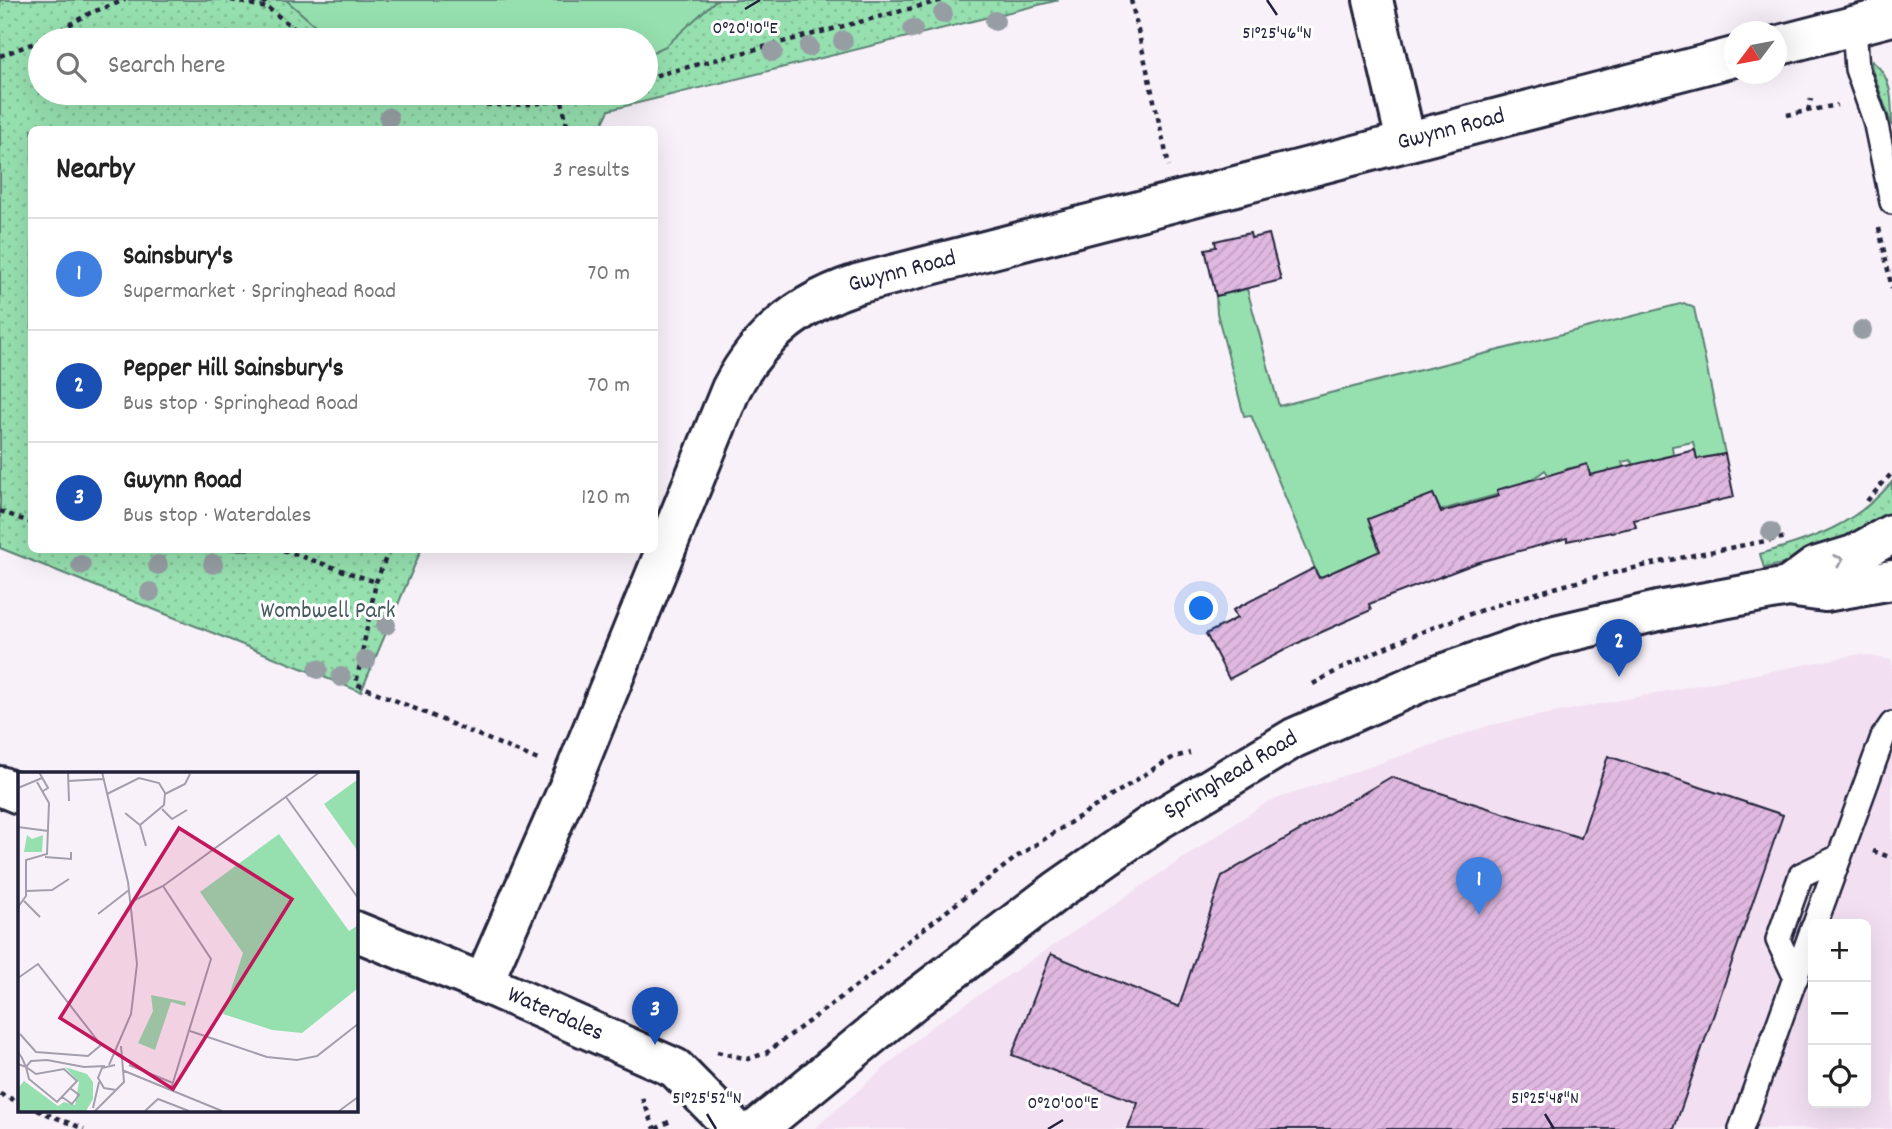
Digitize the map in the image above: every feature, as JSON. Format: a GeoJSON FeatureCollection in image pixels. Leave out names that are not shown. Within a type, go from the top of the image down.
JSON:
{"type":"FeatureCollection","features":[{"type":"Feature","properties":{"kind":"street"},"geometry":{"type":"LineString","coordinates":[[1373,0],[1406,141]]}},
{"type":"Feature","properties":{"kind":"street"},"geometry":{"type":"LineString","coordinates":[[1787,43],[1892,16]]}},
{"type":"Feature","properties":{"kind":"street","name":"Gwynn Road"},"geometry":{"type":"LineString","coordinates":[[483,983],[574,775],[721,412],[740,373],[767,337],[796,313],[842,289],[1724,60]]}},
{"type":"Feature","properties":{"kind":"street","name":"Springhead Road"},"geometry":{"type":"LineString","coordinates":[[1788,587],[1815,567],[1854,555],[1892,534]]}},
{"type":"Feature","properties":{"kind":"street","name":"Springhead Road"},"geometry":{"type":"LineString","coordinates":[[757,1129],[913,1000],[1058,890],[1158,820],[1294,738],[1428,679],[1547,637],[1658,611],[1788,587],[1825,592],[1892,580]]}},
{"type":"Feature","properties":{"kind":"street"},"geometry":{"type":"LineString","coordinates":[[0,786],[18,794]]}},
{"type":"Feature","properties":{"kind":"street","name":"Waterdales"},"geometry":{"type":"LineString","coordinates":[[357,932],[483,983],[675,1068],[735,1129]]}},
{"type":"Feature","properties":{"kind":"lane"},"geometry":{"type":"LineString","coordinates":[[1854,26],[1857,69],[1875,120],[1892,202]]}},
{"type":"Feature","properties":{"kind":"lane"},"geometry":{"type":"LineString","coordinates":[[1817,919],[1883,737],[1892,724]]}},
{"type":"Feature","properties":{"kind":"lane"},"geometry":{"type":"LineString","coordinates":[[1796,978],[1778,940],[1801,875],[1839,857]]}},
{"type":"Feature","properties":{"kind":"lane"},"geometry":{"type":"LineString","coordinates":[[1741,1129],[1808,943]]}},
{"type":"Feature","properties":{"kind":"path"},"geometry":{"type":"LineString","coordinates":[[64,28],[90,13],[125,0]]}},
{"type":"Feature","properties":{"kind":"path"},"geometry":{"type":"LineString","coordinates":[[231,0],[268,8]]}},
{"type":"Feature","properties":{"kind":"path"},"geometry":{"type":"LineString","coordinates":[[263,0],[268,8],[294,28]]}},
{"type":"Feature","properties":{"kind":"path"},"geometry":{"type":"LineString","coordinates":[[658,75],[943,0]]}},
{"type":"Feature","properties":{"kind":"path"},"geometry":{"type":"LineString","coordinates":[[1131,0],[1177,201]]}},
{"type":"Feature","properties":{"kind":"path"},"geometry":{"type":"LineString","coordinates":[[0,56],[28,46]]}},
{"type":"Feature","properties":{"kind":"path"},"geometry":{"type":"LineString","coordinates":[[1808,111],[1811,99]]}},
{"type":"Feature","properties":{"kind":"path"},"geometry":{"type":"LineString","coordinates":[[1787,115],[1848,103]]}},
{"type":"Feature","properties":{"kind":"path"},"geometry":{"type":"LineString","coordinates":[[471,105],[498,105]]}},
{"type":"Feature","properties":{"kind":"path"},"geometry":{"type":"LineString","coordinates":[[563,105],[566,126]]}},
{"type":"Feature","properties":{"kind":"path"},"geometry":{"type":"LineString","coordinates":[[0,511],[28,522]]}},
{"type":"Feature","properties":{"kind":"path"},"geometry":{"type":"LineString","coordinates":[[1306,688],[1383,648],[1491,608],[1600,577],[1714,551],[1797,536]]}},
{"type":"Feature","properties":{"kind":"path"},"geometry":{"type":"LineString","coordinates":[[292,553],[376,582]]}},
{"type":"Feature","properties":{"kind":"path"},"geometry":{"type":"LineString","coordinates":[[388,553],[376,582],[356,684],[574,775]]}},
{"type":"Feature","properties":{"kind":"path"},"geometry":{"type":"LineString","coordinates":[[709,1050],[748,1059],[761,1056],[882,967],[899,948],[1018,856],[1171,759],[1198,751]]}},
{"type":"Feature","properties":{"kind":"path"},"geometry":{"type":"LineString","coordinates":[[0,1094],[18,1102]]}},
{"type":"Feature","properties":{"kind":"path"},"geometry":{"type":"LineString","coordinates":[[42,1112],[84,1129]]}},
{"type":"Feature","properties":{"kind":"shaded area"},"geometry":{"type":"Polygon","coordinates":[[[1860,654],[1892,660],[1892,1129],[814,1129],[931,1027],[1267,802],[1490,725],[1860,654]]]}},
{"type":"Feature","properties":{"kind":"green space","name":"Wombwell Park"},"geometry":{"type":"Polygon","coordinates":[[[0,0],[1059,0],[658,98],[658,28],[28,28],[28,105],[629,105],[609,110],[601,126],[28,126],[28,553],[420,553],[361,692],[0,548],[0,0]]]}},
{"type":"Feature","properties":{"kind":"green space"},"geometry":{"type":"Polygon","coordinates":[[[286,0],[716,0],[666,46],[658,50],[658,28],[318,28],[286,0]]]}},
{"type":"Feature","properties":{"kind":"green space"},"geometry":{"type":"Polygon","coordinates":[[[1872,61],[1887,81],[1892,126],[1871,66],[1872,61]]]}},
{"type":"Feature","properties":{"kind":"green space"},"geometry":{"type":"Polygon","coordinates":[[[1247,289],[1279,406],[1684,303],[1694,308],[1725,454],[1697,459],[1693,442],[1672,446],[1673,455],[1663,457],[1665,467],[1641,472],[1630,460],[1622,462],[1626,479],[1592,486],[1587,465],[1565,469],[1569,492],[1555,485],[1545,470],[1521,486],[1440,511],[1433,494],[1383,557],[1350,564],[1319,578],[1251,415],[1244,416],[1217,313],[1216,296],[1247,289]]]}},
{"type":"Feature","properties":{"kind":"green space"},"geometry":{"type":"Polygon","coordinates":[[[1892,482],[1892,512],[1881,521],[1801,560],[1764,568],[1760,554],[1815,536],[1848,520],[1863,510],[1892,482]]]}},
{"type":"Feature","properties":{"kind":"building"},"geometry":{"type":"Polygon","coordinates":[[[1250,233],[1251,238],[1269,234],[1281,280],[1216,296],[1205,249],[1216,247],[1215,241],[1250,233]]]}},
{"type":"Feature","properties":{"kind":"building"},"geometry":{"type":"Polygon","coordinates":[[[1695,450],[1697,459],[1725,454],[1734,497],[1634,520],[1636,527],[1567,541],[1567,538],[1479,562],[1369,604],[1371,610],[1304,640],[1229,679],[1206,634],[1237,618],[1233,610],[1314,568],[1319,578],[1380,551],[1368,519],[1433,494],[1441,512],[1499,496],[1497,490],[1587,464],[1590,475],[1695,450]]]}},
{"type":"Feature","properties":{"kind":"building"},"geometry":{"type":"Polygon","coordinates":[[[1608,756],[1783,815],[1674,1129],[1128,1129],[1138,1103],[1012,1055],[1051,954],[1179,1007],[1222,876],[1391,777],[1581,838],[1608,756]]]}},
{"type":"Feature","properties":{"kind":"place","name":"Pepper Hill Sainsbury's"},"geometry":{"type":"Point","coordinates":[1619,677]}},
{"type":"Feature","properties":{"kind":"place","name":"Sainsbury's"},"geometry":{"type":"Point","coordinates":[1479,915]}},
{"type":"Feature","properties":{"kind":"place","name":"Gwynn Road"},"geometry":{"type":"Point","coordinates":[655,1045]}}]}
